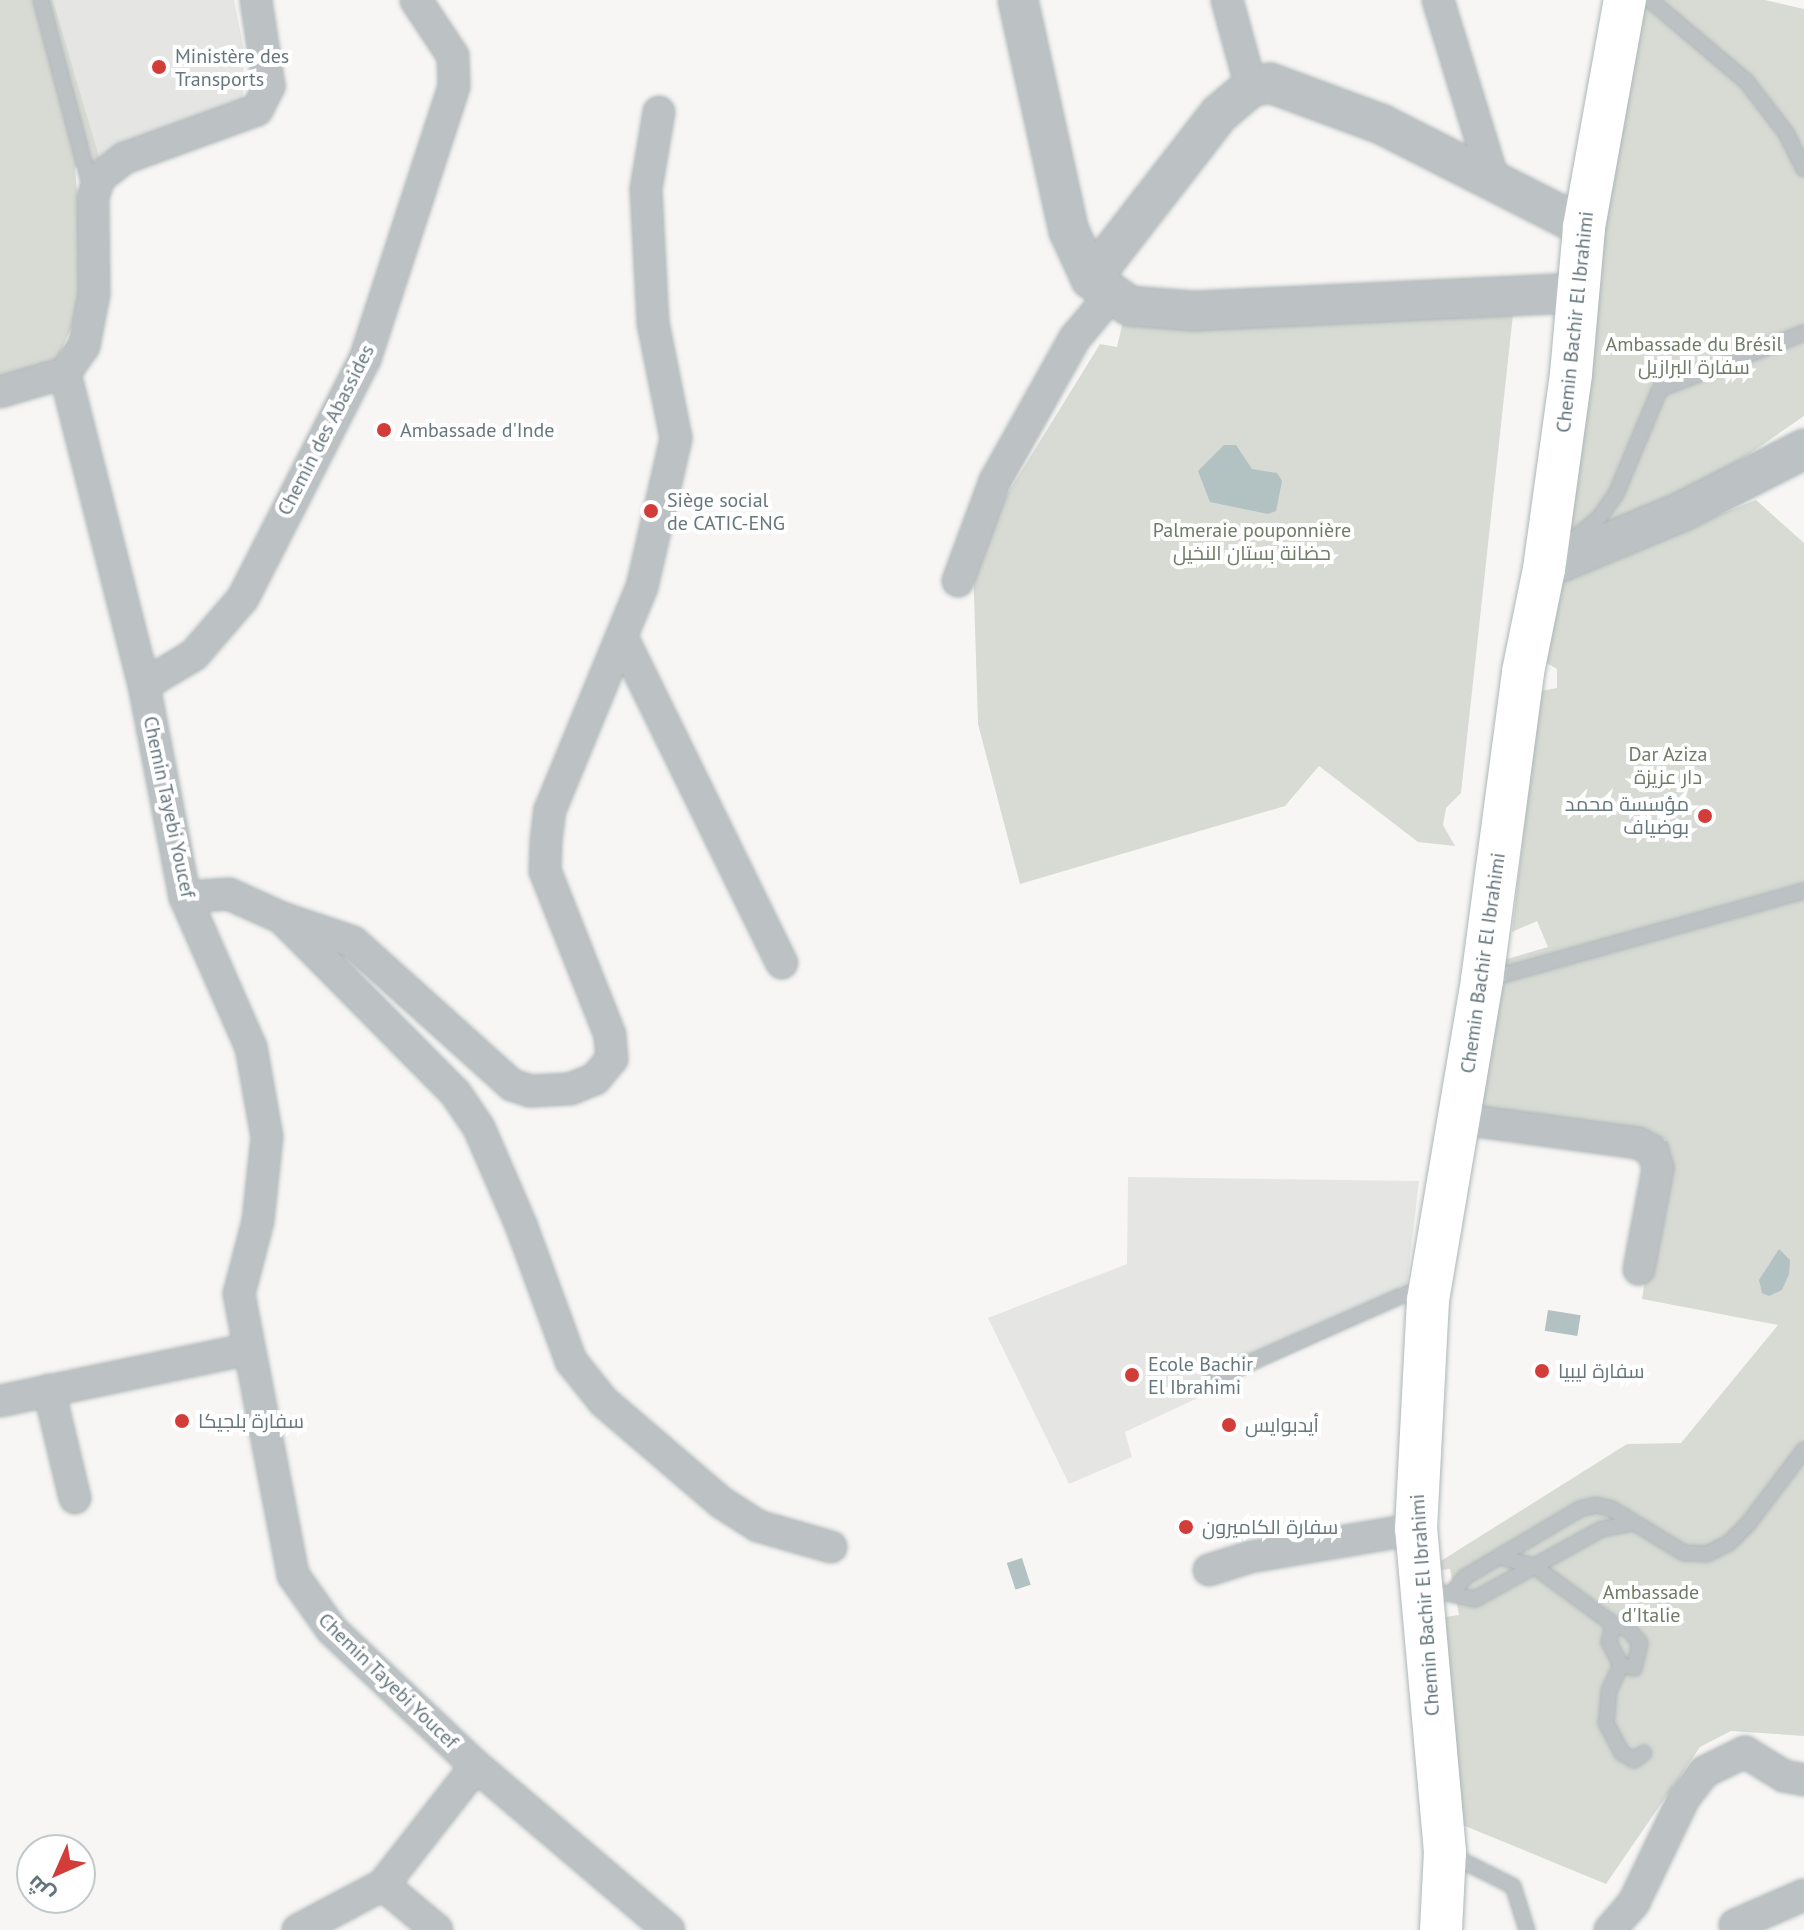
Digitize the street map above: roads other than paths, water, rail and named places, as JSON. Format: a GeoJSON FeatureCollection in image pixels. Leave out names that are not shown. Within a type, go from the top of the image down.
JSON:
{"type":"FeatureCollection","features":[{"type":"Feature","properties":{"kind":"main road","name":"Chemin Bachir El Ibrahimi"},"geometry":{"type":"LineString","coordinates":[[1441,1930],[1445,1852],[1438,1594],[1416,1529],[1430,1284],[1482,980],[1523,672],[1544,569],[1579,293],[1584,227],[1625,0]]}},
{"type":"Feature","properties":{"kind":"street"},"geometry":{"type":"LineString","coordinates":[[0,392],[65,373],[84,346],[94,294],[93,197],[99,178],[125,158],[250,115],[263,103],[269,86],[256,0]]}},
{"type":"Feature","properties":{"kind":"street","name":"Chemin des Abassides"},"geometry":{"type":"LineString","coordinates":[[144,685],[194,655],[243,598],[365,359],[454,86],[453,56],[416,0]]}},
{"type":"Feature","properties":{"kind":"street"},"geometry":{"type":"LineString","coordinates":[[1018,0],[1069,231],[1102,287],[1130,306],[1194,311],[1579,293]]}},
{"type":"Feature","properties":{"kind":"street"},"geometry":{"type":"LineString","coordinates":[[1227,0],[1251,87]]}},
{"type":"Feature","properties":{"kind":"street"},"geometry":{"type":"LineString","coordinates":[[1438,0],[1494,182]]}},
{"type":"Feature","properties":{"kind":"street"},"geometry":{"type":"LineString","coordinates":[[958,581],[995,481],[1102,287],[1219,114],[1251,87],[1270,83],[1322,99],[1584,227]]}},
{"type":"Feature","properties":{"kind":"street"},"geometry":{"type":"LineString","coordinates":[[185,897],[212,892],[244,897],[282,918],[353,942],[512,1085],[548,1092],[595,1079],[612,1059],[610,1035],[545,871],[546,841],[550,810],[622,637],[666,499],[676,438],[653,323],[646,189],[659,112]]}},
{"type":"Feature","properties":{"kind":"street","name":"Chemin Tayebi Youcef"},"geometry":{"type":"LineString","coordinates":[[65,373],[144,685],[185,897],[251,1047],[267,1137],[258,1221],[239,1294],[293,1575],[332,1630],[476,1766],[669,1930]]}},
{"type":"Feature","properties":{"kind":"street"},"geometry":{"type":"LineString","coordinates":[[1544,569],[1683,511],[1804,449]]}},
{"type":"Feature","properties":{"kind":"street"},"geometry":{"type":"LineString","coordinates":[[622,637],[782,963]]}},
{"type":"Feature","properties":{"kind":"street"},"geometry":{"type":"LineString","coordinates":[[282,918],[456,1094],[479,1128],[571,1361],[604,1402],[722,1503],[758,1526],[831,1547]]}},
{"type":"Feature","properties":{"kind":"street"},"geometry":{"type":"LineString","coordinates":[[1460,1119],[1638,1143],[1653,1151],[1658,1168],[1639,1269]]}},
{"type":"Feature","properties":{"kind":"street"},"geometry":{"type":"LineString","coordinates":[[0,1401],[248,1349]]}},
{"type":"Feature","properties":{"kind":"street"},"geometry":{"type":"LineString","coordinates":[[49,1390],[75,1498]]}},
{"type":"Feature","properties":{"kind":"street"},"geometry":{"type":"LineString","coordinates":[[1209,1570],[1250,1557],[1416,1529]]}},
{"type":"Feature","properties":{"kind":"street"},"geometry":{"type":"LineString","coordinates":[[1610,1930],[1634,1902],[1684,1798],[1704,1772],[1745,1752],[1784,1776],[1804,1780]]}},
{"type":"Feature","properties":{"kind":"street"},"geometry":{"type":"LineString","coordinates":[[298,1930],[383,1885],[476,1766]]}},
{"type":"Feature","properties":{"kind":"street"},"geometry":{"type":"LineString","coordinates":[[383,1885],[437,1930]]}},
{"type":"Feature","properties":{"kind":"street"},"geometry":{"type":"LineString","coordinates":[[1735,1925],[1804,1895]]}},
{"type":"Feature","properties":{"kind":"lane"},"geometry":{"type":"LineString","coordinates":[[41,0],[93,197]]}},
{"type":"Feature","properties":{"kind":"lane"},"geometry":{"type":"LineString","coordinates":[[1650,0],[1746,81],[1786,133],[1804,169]]}},
{"type":"Feature","properties":{"kind":"lane"},"geometry":{"type":"LineString","coordinates":[[1544,569],[1599,518],[1616,494],[1660,389],[1804,333]]}},
{"type":"Feature","properties":{"kind":"lane"},"geometry":{"type":"LineString","coordinates":[[1482,980],[1804,891]]}},
{"type":"Feature","properties":{"kind":"lane"},"geometry":{"type":"LineString","coordinates":[[1212,1379],[1430,1284]]}},
{"type":"Feature","properties":{"kind":"lane"},"geometry":{"type":"LineString","coordinates":[[1438,1594],[1580,1509],[1596,1505],[1684,1553],[1707,1554],[1729,1543],[1748,1524],[1804,1450]]}},
{"type":"Feature","properties":{"kind":"lane"},"geometry":{"type":"LineString","coordinates":[[1438,1594],[1475,1599],[1615,1523],[1633,1523]]}},
{"type":"Feature","properties":{"kind":"lane"},"geometry":{"type":"LineString","coordinates":[[1534,1536],[1534,1566]]}},
{"type":"Feature","properties":{"kind":"lane"},"geometry":{"type":"LineString","coordinates":[[1500,1557],[1534,1566],[1613,1624],[1628,1629],[1640,1643],[1634,1668],[1621,1665],[1609,1642],[1613,1624]]}},
{"type":"Feature","properties":{"kind":"lane"},"geometry":{"type":"LineString","coordinates":[[1621,1665],[1609,1691],[1606,1723],[1622,1753],[1634,1760],[1644,1753]]}},
{"type":"Feature","properties":{"kind":"lane"},"geometry":{"type":"LineString","coordinates":[[1445,1852],[1513,1886],[1527,1930]]}},
{"type":"Feature","properties":{"kind":"place","name":"Ministère des Transports"},"geometry":{"type":"Point","coordinates":[159,67]}},
{"type":"Feature","properties":{"kind":"place","name":"Ambassade d'Inde"},"geometry":{"type":"Point","coordinates":[384,430]}},
{"type":"Feature","properties":{"kind":"place","name":"Siège social de CATIC-ENG"},"geometry":{"type":"Point","coordinates":[651,511]}},
{"type":"Feature","properties":{"kind":"place","name":"مؤسسة محمد بوضياف"},"geometry":{"type":"Point","coordinates":[1705,816]}},
{"type":"Feature","properties":{"kind":"place","name":"سفارة ليبيا"},"geometry":{"type":"Point","coordinates":[1542,1371]}},
{"type":"Feature","properties":{"kind":"place","name":"Ecole Bachir El Ibrahimi"},"geometry":{"type":"Point","coordinates":[1132,1375]}},
{"type":"Feature","properties":{"kind":"place","name":"سفارة بلجيكا"},"geometry":{"type":"Point","coordinates":[182,1421]}},
{"type":"Feature","properties":{"kind":"place","name":"أيدبوايس"},"geometry":{"type":"Point","coordinates":[1229,1425]}},
{"type":"Feature","properties":{"kind":"place","name":"سفارة الكاميرون"},"geometry":{"type":"Point","coordinates":[1186,1527]}},
{"type":"Feature","properties":{"kind":"park label","name":"Ambassade du Brésil سفارة البرازيل"},"geometry":{"type":"Point","coordinates":[1694,356]}},
{"type":"Feature","properties":{"kind":"park label","name":"Palmeraie pouponnière حضانة بستان النخيل"},"geometry":{"type":"Point","coordinates":[1252,542]}},
{"type":"Feature","properties":{"kind":"park label","name":"Dar Aziza دار عزيزة"},"geometry":{"type":"Point","coordinates":[1668,766]}},
{"type":"Feature","properties":{"kind":"park label","name":"Ambassade d'Italie"},"geometry":{"type":"Point","coordinates":[1651,1604]}}]}
